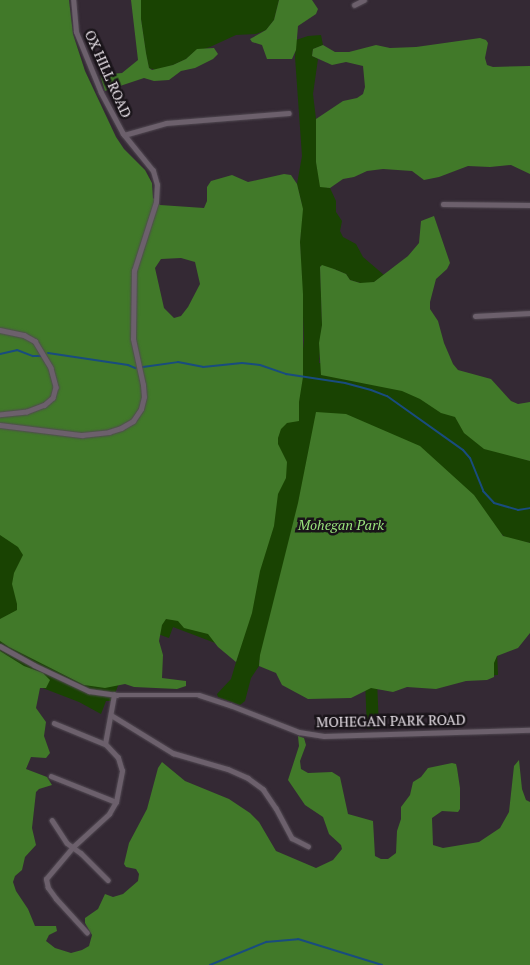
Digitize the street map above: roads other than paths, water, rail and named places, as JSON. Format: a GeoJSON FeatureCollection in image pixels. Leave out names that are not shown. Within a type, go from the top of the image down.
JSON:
{"type":"FeatureCollection","features":[{"type":"Feature","properties":{"kind":"street","name":"OX HILL ROAD"},"geometry":{"type":"LineString","coordinates":[[0,424],[76,434],[97,434],[121,428],[133,421],[141,409],[144,388],[133,333],[134,271],[158,189],[153,171],[124,135],[106,102],[84,54],[75,26],[73,0]]}},
{"type":"Feature","properties":{"kind":"street"},"geometry":{"type":"LineString","coordinates":[[354,5],[364,0]]}},
{"type":"Feature","properties":{"kind":"street"},"geometry":{"type":"LineString","coordinates":[[124,135],[166,123],[289,113]]}},
{"type":"Feature","properties":{"kind":"street"},"geometry":{"type":"LineString","coordinates":[[443,204],[530,205]]}},
{"type":"Feature","properties":{"kind":"street"},"geometry":{"type":"LineString","coordinates":[[475,316],[530,314]]}},
{"type":"Feature","properties":{"kind":"street"},"geometry":{"type":"LineString","coordinates":[[0,330],[24,334],[35,342],[51,368],[56,386],[53,398],[45,405],[27,412],[0,415]]}},
{"type":"Feature","properties":{"kind":"street","name":"MOHEGAN PARK ROAD"},"geometry":{"type":"LineString","coordinates":[[0,646],[81,688],[114,695],[180,694],[202,696],[299,732],[324,736],[530,730]]}},
{"type":"Feature","properties":{"kind":"street"},"geometry":{"type":"LineString","coordinates":[[105,744],[112,715],[114,695]]}},
{"type":"Feature","properties":{"kind":"street"},"geometry":{"type":"LineString","coordinates":[[112,715],[173,753],[228,769],[248,778],[263,789],[276,808],[292,838],[308,846]]}},
{"type":"Feature","properties":{"kind":"street"},"geometry":{"type":"LineString","coordinates":[[54,723],[105,744],[118,758],[122,771],[116,802],[108,814],[73,847],[46,879],[48,888],[56,899],[87,933]]}},
{"type":"Feature","properties":{"kind":"street"},"geometry":{"type":"LineString","coordinates":[[51,776],[116,802]]}},
{"type":"Feature","properties":{"kind":"street"},"geometry":{"type":"LineString","coordinates":[[52,820],[73,847],[108,880]]}},
{"type":"Feature","properties":{"kind":"waterway"},"geometry":{"type":"LineString","coordinates":[[0,354],[17,350],[33,356],[41,356]]}},
{"type":"Feature","properties":{"kind":"waterway"},"geometry":{"type":"LineString","coordinates":[[48,353],[128,365],[135,368]]}},
{"type":"Feature","properties":{"kind":"waterway"},"geometry":{"type":"LineString","coordinates":[[143,367],[178,362],[203,367],[242,363],[260,365],[286,374],[345,383],[371,390],[387,396],[463,450],[470,458],[483,491],[494,503],[518,510],[530,508]]}},
{"type":"Feature","properties":{"kind":"waterway"},"geometry":{"type":"LineString","coordinates":[[210,965],[266,942],[298,939],[382,965]]}},
{"type":"Feature","properties":{"kind":"park label","name":"Mohegan Park"},"geometry":{"type":"Point","coordinates":[341,525]}}]}
